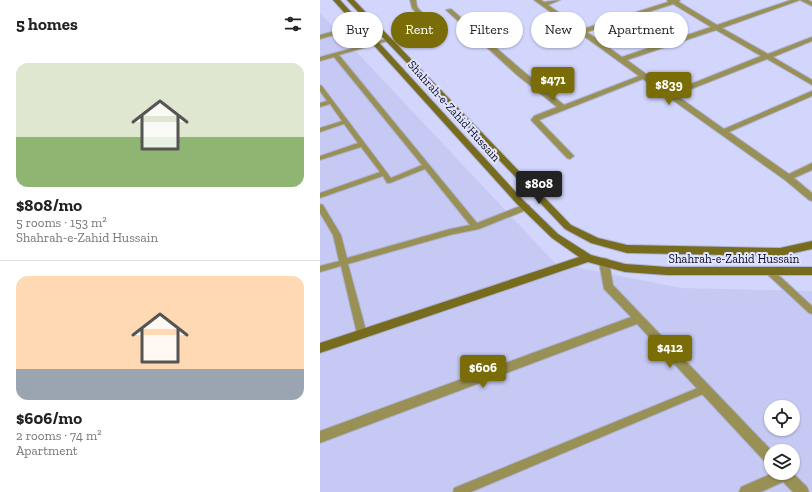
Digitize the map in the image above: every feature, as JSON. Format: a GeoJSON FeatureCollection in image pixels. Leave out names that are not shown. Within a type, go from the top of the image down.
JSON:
{"type":"FeatureCollection","features":[{"type":"Feature","properties":{"kind":"main road","name":"Shahrah-e-Zahid Hussain"},"geometry":{"type":"LineString","coordinates":[[336,0],[347,12]]}},
{"type":"Feature","properties":{"kind":"main road","name":"Shahrah-e-Zahid Hussain"},"geometry":{"type":"LineString","coordinates":[[350,0],[361,12]]}},
{"type":"Feature","properties":{"kind":"main road","name":"Shahrah-e-Zahid Hussain"},"geometry":{"type":"LineString","coordinates":[[383,35],[568,227],[595,241],[627,249],[642,250],[780,252],[812,245]]}},
{"type":"Feature","properties":{"kind":"main road","name":"Shahrah-e-Zahid Hussain"},"geometry":{"type":"LineString","coordinates":[[381,48],[526,207],[555,236],[588,258],[625,268],[667,271],[812,271]]}},
{"type":"Feature","properties":{"kind":"main road"},"geometry":{"type":"LineString","coordinates":[[320,348],[588,258]]}},
{"type":"Feature","properties":{"kind":"street"},"geometry":{"type":"LineString","coordinates":[[413,0],[414,7],[418,12]]}},
{"type":"Feature","properties":{"kind":"street"},"geometry":{"type":"LineString","coordinates":[[540,2],[556,0]]}},
{"type":"Feature","properties":{"kind":"street"},"geometry":{"type":"LineString","coordinates":[[622,60],[797,0]]}},
{"type":"Feature","properties":{"kind":"street"},"geometry":{"type":"LineString","coordinates":[[803,0],[812,4]]}},
{"type":"Feature","properties":{"kind":"street"},"geometry":{"type":"LineString","coordinates":[[586,31],[674,1],[717,28],[812,83]]}},
{"type":"Feature","properties":{"kind":"street"},"geometry":{"type":"LineString","coordinates":[[540,2],[554,12]]}},
{"type":"Feature","properties":{"kind":"street"},"geometry":{"type":"LineString","coordinates":[[449,10],[520,73],[563,108]]}},
{"type":"Feature","properties":{"kind":"street"},"geometry":{"type":"LineString","coordinates":[[320,37],[332,34]]}},
{"type":"Feature","properties":{"kind":"street"},"geometry":{"type":"LineString","coordinates":[[586,35],[788,178],[812,198]]}},
{"type":"Feature","properties":{"kind":"street"},"geometry":{"type":"LineString","coordinates":[[670,95],[812,39]]}},
{"type":"Feature","properties":{"kind":"street"},"geometry":{"type":"LineString","coordinates":[[570,156],[535,120],[644,76]]}},
{"type":"Feature","properties":{"kind":"street"},"geometry":{"type":"LineString","coordinates":[[723,132],[812,93]]}},
{"type":"Feature","properties":{"kind":"street"},"geometry":{"type":"LineString","coordinates":[[788,178],[812,166]]}},
{"type":"Feature","properties":{"kind":"street"},"geometry":{"type":"LineString","coordinates":[[604,262],[608,286],[764,452]]}},
{"type":"Feature","properties":{"kind":"street"},"geometry":{"type":"LineString","coordinates":[[320,437],[639,319]]}},
{"type":"Feature","properties":{"kind":"street"},"geometry":{"type":"LineString","coordinates":[[746,492],[772,480]]}},
{"type":"Feature","properties":{"kind":"street"},"geometry":{"type":"LineString","coordinates":[[791,480],[802,492]]}},
{"type":"Feature","properties":{"kind":"lane"},"geometry":{"type":"LineString","coordinates":[[383,41],[388,40]]}},
{"type":"Feature","properties":{"kind":"lane"},"geometry":{"type":"LineString","coordinates":[[320,59],[359,48]]}},
{"type":"Feature","properties":{"kind":"lane"},"geometry":{"type":"LineString","coordinates":[[336,55],[476,227]]}},
{"type":"Feature","properties":{"kind":"lane"},"geometry":{"type":"LineString","coordinates":[[320,87],[390,181],[426,166]]}},
{"type":"Feature","properties":{"kind":"lane"},"geometry":{"type":"LineString","coordinates":[[320,105],[331,102]]}},
{"type":"Feature","properties":{"kind":"lane"},"geometry":{"type":"LineString","coordinates":[[320,130],[346,122]]}},
{"type":"Feature","properties":{"kind":"lane"},"geometry":{"type":"LineString","coordinates":[[320,158],[363,144]]}},
{"type":"Feature","properties":{"kind":"lane"},"geometry":{"type":"LineString","coordinates":[[320,196],[384,172]]}},
{"type":"Feature","properties":{"kind":"lane"},"geometry":{"type":"LineString","coordinates":[[320,207],[338,235],[362,334]]}},
{"type":"Feature","properties":{"kind":"lane"},"geometry":{"type":"LineString","coordinates":[[320,269],[450,232],[476,227],[526,207]]}},
{"type":"Feature","properties":{"kind":"lane"},"geometry":{"type":"LineString","coordinates":[[770,272],[812,311]]}},
{"type":"Feature","properties":{"kind":"lane"},"geometry":{"type":"LineString","coordinates":[[458,492],[705,389]]}},
{"type":"Feature","properties":{"kind":"shaded area"},"geometry":{"type":"Polygon","coordinates":[[[320,13],[332,26],[332,48],[353,48],[555,263],[681,288],[812,291],[812,492],[320,492],[320,13]]]}}]}
